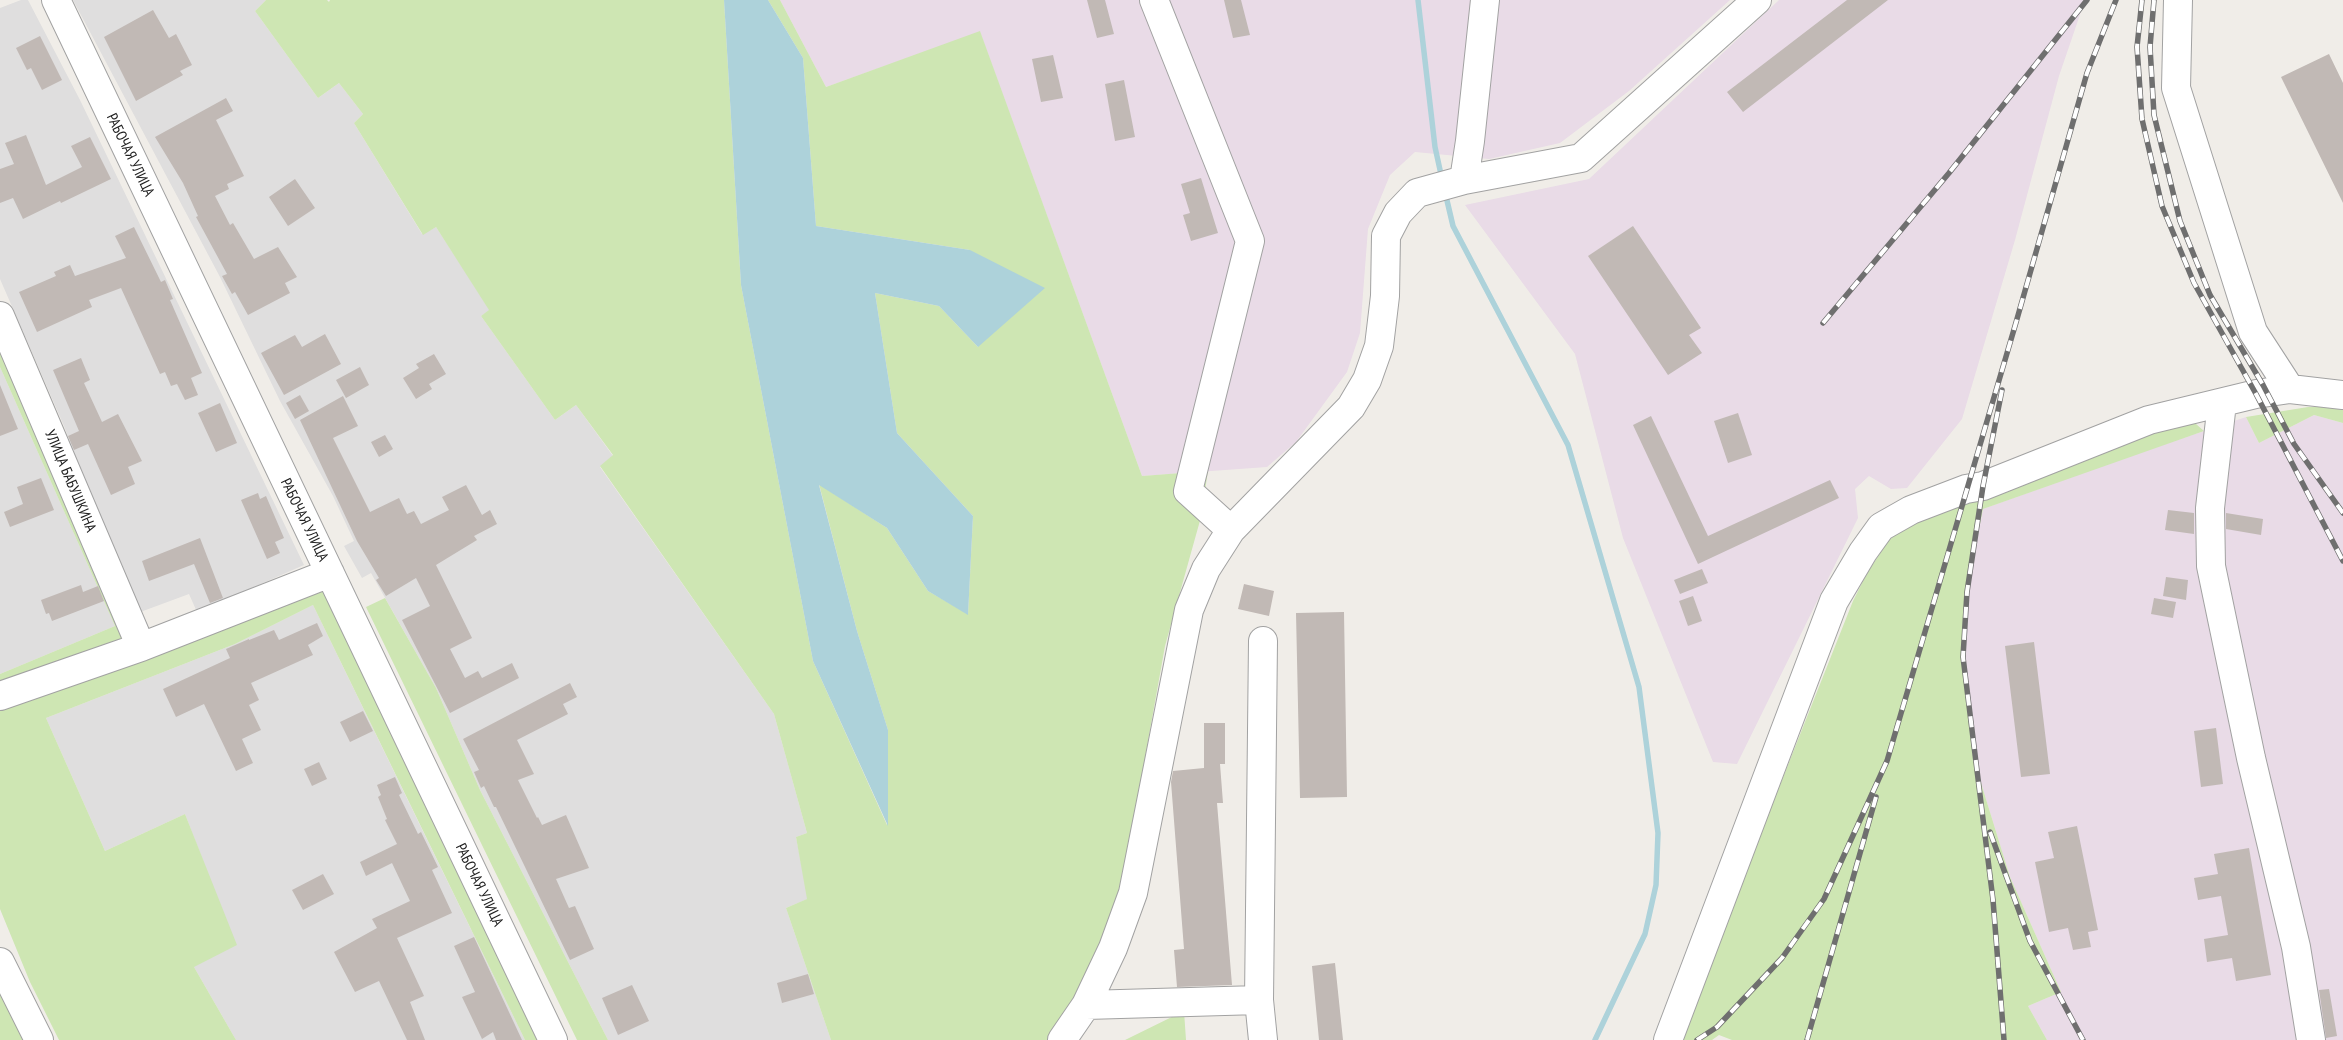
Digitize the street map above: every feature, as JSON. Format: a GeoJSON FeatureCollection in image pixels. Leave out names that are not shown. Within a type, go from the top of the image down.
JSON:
{"type":"FeatureCollection","features":[{"type":"Feature","properties":{"kind":"street","name":"РАБОЧАЯ УЛИЦА"},"geometry":{"type":"LineString","coordinates":[[56,0],[553,1040]]}},
{"type":"Feature","properties":{"kind":"street"},"geometry":{"type":"LineString","coordinates":[[1154,0],[1250,241],[1188,491],[1230,530]]}},
{"type":"Feature","properties":{"kind":"street"},"geometry":{"type":"LineString","coordinates":[[1464,180],[1485,0]]}},
{"type":"Feature","properties":{"kind":"street"},"geometry":{"type":"LineString","coordinates":[[1062,1040],[1086,1005],[1114,948],[1133,893],[1190,610],[1206,569],[1230,530],[1351,407],[1367,380],[1380,337],[1385,296],[1386,236],[1398,212],[1417,192],[1464,180],[1581,158],[1757,0]]}},
{"type":"Feature","properties":{"kind":"street"},"geometry":{"type":"LineString","coordinates":[[2178,0],[2176,88],[2253,332],[2290,389]]}},
{"type":"Feature","properties":{"kind":"street","name":"УЛИЦА БАБУШКИНА"},"geometry":{"type":"LineString","coordinates":[[0,316],[141,647]]}},
{"type":"Feature","properties":{"kind":"street"},"geometry":{"type":"LineString","coordinates":[[1668,1040],[1834,601],[1862,552],[1880,527],[1911,510],[1966,489],[1983,486],[2149,420],[2256,394],[2290,389],[2343,396]]}},
{"type":"Feature","properties":{"kind":"street"},"geometry":{"type":"LineString","coordinates":[[2222,403],[2210,508],[2210,566],[2250,758],[2296,947],[2311,1040]]}},
{"type":"Feature","properties":{"kind":"street"},"geometry":{"type":"LineString","coordinates":[[0,696],[141,647],[330,573]]}},
{"type":"Feature","properties":{"kind":"street"},"geometry":{"type":"LineString","coordinates":[[1263,641],[1259,1000],[1263,1040]]}},
{"type":"Feature","properties":{"kind":"street"},"geometry":{"type":"LineString","coordinates":[[0,962],[40,1040]]}},
{"type":"Feature","properties":{"kind":"street"},"geometry":{"type":"LineString","coordinates":[[1086,1005],[1259,1000]]}},
{"type":"Feature","properties":{"kind":"shaded area"},"geometry":{"type":"Polygon","coordinates":[[[21,0],[28,0],[80,100],[304,565],[197,612],[189,594],[135,614],[64,426],[0,279],[0,8],[21,0]]]}},
{"type":"Feature","properties":{"kind":"shaded area"},"geometry":{"type":"Polygon","coordinates":[[[73,0],[266,0],[255,11],[318,98],[339,83],[363,114],[354,123],[422,234],[436,227],[490,310],[481,316],[555,420],[576,405],[613,456],[600,467],[774,714],[807,833],[796,837],[808,899],[786,908],[831,1040],[608,1040],[480,790],[436,688],[371,573],[362,578],[344,546],[354,541],[333,496],[280,401],[220,277],[73,0]]]}},
{"type":"Feature","properties":{"kind":"shaded area"},"geometry":{"type":"Polygon","coordinates":[[[780,0],[1730,0],[1629,91],[1560,143],[1489,159],[1415,152],[1390,175],[1368,229],[1360,333],[1347,372],[1296,442],[1267,467],[1142,476],[980,32],[826,87],[780,0]]]}},
{"type":"Feature","properties":{"kind":"shaded area"},"geometry":{"type":"Polygon","coordinates":[[[1779,0],[2085,0],[2059,76],[2015,240],[1962,419],[1907,488],[1891,489],[1869,476],[1855,489],[1858,518],[1737,764],[1713,762],[1623,538],[1575,354],[1465,205],[1589,179],[1779,0]]]}},
{"type":"Feature","properties":{"kind":"shaded area"},"geometry":{"type":"Polygon","coordinates":[[[0,367],[115,626],[0,674],[0,367]]]}},
{"type":"Feature","properties":{"kind":"shaded area"},"geometry":{"type":"Polygon","coordinates":[[[2314,415],[2343,423],[2343,1040],[2047,1040],[2028,1006],[2061,992],[2010,877],[1973,757],[1964,653],[1970,573],[1983,509],[2144,451],[2246,417],[2259,443],[2314,415]]]}},
{"type":"Feature","properties":{"kind":"shaded area"},"geometry":{"type":"Polygon","coordinates":[[[313,605],[525,1040],[236,1040],[194,967],[209,876],[185,814],[105,851],[46,718],[235,644],[313,605]]]}},
{"type":"Feature","properties":{"kind":"green space"},"geometry":{"type":"Polygon","coordinates":[[[266,0],[327,0],[329,2],[330,0],[724,0],[741,285],[813,661],[887,825],[888,730],[857,631],[819,484],[887,528],[928,591],[968,614],[973,516],[897,433],[875,293],[939,306],[978,347],[970,250],[816,226],[803,58],[768,0],[780,0],[826,87],[980,31],[1142,476],[1208,471],[1201,517],[1165,646],[1121,892],[1105,933],[1054,1040],[831,1040],[786,908],[807,899],[796,837],[807,833],[774,714],[600,466],[613,455],[576,405],[555,420],[481,316],[489,310],[436,227],[423,235],[354,123],[363,114],[339,83],[318,98],[255,11],[266,0]]]}},
{"type":"Feature","properties":{"kind":"green space"},"geometry":{"type":"Polygon","coordinates":[[[0,338],[127,638],[0,688],[0,674],[115,626],[0,367],[0,338]]]}},
{"type":"Feature","properties":{"kind":"green space"},"geometry":{"type":"Polygon","coordinates":[[[2308,407],[2329,407],[2343,410],[2343,423],[2314,415],[2259,443],[2246,417],[2308,407]]]}},
{"type":"Feature","properties":{"kind":"green space"},"geometry":{"type":"Polygon","coordinates":[[[2186,422],[2196,424],[2204,431],[1983,509],[1970,573],[1964,653],[1973,757],[2010,877],[2061,992],[2028,1006],[2047,1040],[1732,1040],[1719,1035],[1712,1040],[1675,1040],[1705,974],[1853,601],[1867,573],[1889,540],[1915,522],[2186,422]]]}},
{"type":"Feature","properties":{"kind":"green space"},"geometry":{"type":"Polygon","coordinates":[[[325,586],[544,1040],[525,1040],[313,605],[235,644],[46,718],[105,851],[185,814],[237,945],[194,967],[236,1040],[59,1040],[30,982],[0,909],[0,710],[325,586]]]}},
{"type":"Feature","properties":{"kind":"green space"},"geometry":{"type":"Polygon","coordinates":[[[385,598],[436,688],[480,790],[608,1040],[577,1040],[366,607],[385,598]]]}},
{"type":"Feature","properties":{"kind":"green space"},"geometry":{"type":"Polygon","coordinates":[[[0,988],[24,1040],[0,1040],[0,988]]]}},
{"type":"Feature","properties":{"kind":"green space"},"geometry":{"type":"Polygon","coordinates":[[[1184,1011],[1186,1040],[1125,1040],[1184,1011]]]}},
{"type":"Feature","properties":{"kind":"water"},"geometry":{"type":"Polygon","coordinates":[[[724,0],[768,0],[803,58],[816,226],[970,250],[1045,288],[978,347],[939,306],[875,293],[897,433],[973,516],[968,615],[928,591],[887,528],[819,485],[857,631],[888,730],[888,826],[813,661],[741,285],[724,0]]]}},
{"type":"Feature","properties":{"kind":"building"},"geometry":{"type":"Polygon","coordinates":[[[1087,0],[1105,0],[1114,34],[1097,38],[1087,0]]]}},
{"type":"Feature","properties":{"kind":"building"},"geometry":{"type":"Polygon","coordinates":[[[1224,0],[1241,0],[1250,35],[1233,38],[1224,0]]]}},
{"type":"Feature","properties":{"kind":"building"},"geometry":{"type":"Polygon","coordinates":[[[1847,0],[1888,0],[1743,112],[1727,92],[1847,0]]]}},
{"type":"Feature","properties":{"kind":"building"},"geometry":{"type":"Polygon","coordinates":[[[153,10],[169,38],[176,34],[192,65],[180,71],[183,75],[136,101],[104,37],[153,10]]]}},
{"type":"Feature","properties":{"kind":"building"},"geometry":{"type":"Polygon","coordinates":[[[40,36],[62,80],[42,90],[31,68],[27,70],[16,48],[40,36]]]}},
{"type":"Feature","properties":{"kind":"building"},"geometry":{"type":"Polygon","coordinates":[[[2329,54],[2343,83],[2343,203],[2281,77],[2329,54]]]}},
{"type":"Feature","properties":{"kind":"building"},"geometry":{"type":"Polygon","coordinates":[[[1053,55],[1063,98],[1041,102],[1032,59],[1053,55]]]}},
{"type":"Feature","properties":{"kind":"building"},"geometry":{"type":"Polygon","coordinates":[[[1124,80],[1135,137],[1115,141],[1105,84],[1124,80]]]}},
{"type":"Feature","properties":{"kind":"building"},"geometry":{"type":"Polygon","coordinates":[[[226,98],[233,111],[216,120],[244,176],[227,184],[229,189],[215,196],[230,225],[233,223],[254,259],[278,247],[297,277],[285,283],[290,293],[248,315],[235,292],[232,294],[222,276],[227,274],[196,217],[198,216],[183,183],[155,137],[226,98]]]}},
{"type":"Feature","properties":{"kind":"building"},"geometry":{"type":"Polygon","coordinates":[[[26,135],[46,185],[82,167],[71,146],[90,137],[111,179],[23,219],[13,198],[0,203],[0,169],[14,164],[5,143],[26,135]]]}},
{"type":"Feature","properties":{"kind":"building"},"geometry":{"type":"Polygon","coordinates":[[[1201,178],[1218,233],[1191,241],[1183,215],[1190,213],[1181,184],[1201,178]]]}},
{"type":"Feature","properties":{"kind":"building"},"geometry":{"type":"Polygon","coordinates":[[[295,179],[315,208],[288,226],[269,197],[295,179]]]}},
{"type":"Feature","properties":{"kind":"building"},"geometry":{"type":"Polygon","coordinates":[[[1633,226],[1701,328],[1689,335],[1702,353],[1668,375],[1588,256],[1633,226]]]}},
{"type":"Feature","properties":{"kind":"building"},"geometry":{"type":"Polygon","coordinates":[[[134,227],[161,282],[165,280],[173,299],[170,300],[202,373],[191,378],[198,395],[185,400],[177,384],[171,386],[165,372],[160,374],[121,288],[89,300],[92,307],[37,332],[19,292],[56,276],[54,272],[70,265],[75,276],[126,258],[115,236],[134,227]]]}},
{"type":"Feature","properties":{"kind":"building"},"geometry":{"type":"Polygon","coordinates":[[[325,334],[341,364],[284,395],[261,353],[295,335],[302,347],[325,334]]]}},
{"type":"Feature","properties":{"kind":"building"},"geometry":{"type":"Polygon","coordinates":[[[434,354],[446,374],[429,384],[432,389],[416,399],[403,378],[419,368],[416,364],[434,354]]]}},
{"type":"Feature","properties":{"kind":"building"},"geometry":{"type":"Polygon","coordinates":[[[81,358],[90,380],[84,383],[102,422],[118,414],[142,461],[128,467],[135,484],[111,495],[88,444],[74,450],[68,436],[79,431],[53,370],[81,358]]]}},
{"type":"Feature","properties":{"kind":"building"},"geometry":{"type":"Polygon","coordinates":[[[360,367],[369,385],[346,398],[336,380],[360,367]]]}},
{"type":"Feature","properties":{"kind":"building"},"geometry":{"type":"Polygon","coordinates":[[[0,385],[18,429],[0,436],[0,385]]]}},
{"type":"Feature","properties":{"kind":"building"},"geometry":{"type":"Polygon","coordinates":[[[300,395],[309,411],[295,419],[286,403],[300,395]]]}},
{"type":"Feature","properties":{"kind":"building"},"geometry":{"type":"Polygon","coordinates":[[[343,396],[358,426],[333,438],[370,512],[399,498],[407,514],[414,511],[421,524],[449,510],[442,497],[466,485],[482,515],[490,510],[497,524],[474,536],[477,540],[436,565],[472,638],[450,649],[465,678],[478,671],[482,678],[512,663],[519,678],[450,713],[402,620],[430,606],[416,578],[386,596],[376,580],[379,578],[357,541],[300,420],[343,396]]]}},
{"type":"Feature","properties":{"kind":"building"},"geometry":{"type":"Polygon","coordinates":[[[220,403],[237,443],[216,452],[198,413],[220,403]]]}},
{"type":"Feature","properties":{"kind":"building"},"geometry":{"type":"Polygon","coordinates":[[[1738,413],[1752,455],[1728,463],[1714,421],[1738,413]]]}},
{"type":"Feature","properties":{"kind":"building"},"geometry":{"type":"Polygon","coordinates":[[[1651,416],[1708,536],[1830,480],[1839,498],[1698,564],[1633,425],[1651,416]]]}},
{"type":"Feature","properties":{"kind":"building"},"geometry":{"type":"Polygon","coordinates":[[[385,435],[393,449],[379,457],[371,442],[385,435]]]}},
{"type":"Feature","properties":{"kind":"building"},"geometry":{"type":"Polygon","coordinates":[[[41,478],[54,510],[10,527],[4,512],[23,504],[17,487],[41,478]]]}},
{"type":"Feature","properties":{"kind":"building"},"geometry":{"type":"Polygon","coordinates":[[[258,493],[260,499],[266,496],[284,538],[275,542],[280,553],[267,559],[241,500],[258,493]]]}},
{"type":"Feature","properties":{"kind":"building"},"geometry":{"type":"Polygon","coordinates":[[[2168,510],[2194,513],[2194,534],[2165,530],[2168,510]]]}},
{"type":"Feature","properties":{"kind":"building"},"geometry":{"type":"Polygon","coordinates":[[[2226,513],[2263,519],[2261,535],[2226,529],[2226,513]]]}},
{"type":"Feature","properties":{"kind":"building"},"geometry":{"type":"Polygon","coordinates":[[[200,538],[223,598],[210,603],[194,564],[149,581],[142,561],[200,538]]]}},
{"type":"Feature","properties":{"kind":"building"},"geometry":{"type":"Polygon","coordinates":[[[1702,569],[1708,583],[1680,594],[1674,580],[1702,569]]]}},
{"type":"Feature","properties":{"kind":"building"},"geometry":{"type":"Polygon","coordinates":[[[2166,577],[2188,580],[2186,600],[2163,596],[2166,577]]]}},
{"type":"Feature","properties":{"kind":"building"},"geometry":{"type":"Polygon","coordinates":[[[1244,584],[1274,591],[1269,616],[1238,609],[1244,584]]]}},
{"type":"Feature","properties":{"kind":"building"},"geometry":{"type":"Polygon","coordinates":[[[81,585],[83,592],[98,586],[104,601],[52,621],[49,613],[46,614],[41,600],[81,585]]]}},
{"type":"Feature","properties":{"kind":"building"},"geometry":{"type":"Polygon","coordinates":[[[1693,596],[1702,621],[1688,626],[1679,601],[1693,596]]]}},
{"type":"Feature","properties":{"kind":"building"},"geometry":{"type":"Polygon","coordinates":[[[2154,598],[2176,602],[2173,618],[2151,614],[2154,598]]]}},
{"type":"Feature","properties":{"kind":"building"},"geometry":{"type":"Polygon","coordinates":[[[1344,612],[1347,797],[1300,798],[1296,613],[1344,612]]]}},
{"type":"Feature","properties":{"kind":"building"},"geometry":{"type":"Polygon","coordinates":[[[317,623],[323,636],[308,645],[313,655],[251,683],[259,700],[249,705],[261,730],[242,739],[253,763],[236,771],[204,704],[176,717],[163,689],[230,658],[226,649],[249,639],[274,630],[279,640],[317,623]]]}},
{"type":"Feature","properties":{"kind":"building"},"geometry":{"type":"Polygon","coordinates":[[[2034,642],[2050,774],[2021,777],[2005,646],[2034,642]]]}},
{"type":"Feature","properties":{"kind":"building"},"geometry":{"type":"Polygon","coordinates":[[[570,683],[577,697],[563,704],[568,714],[517,740],[534,774],[518,780],[537,818],[542,825],[566,815],[589,868],[556,879],[569,908],[575,906],[594,949],[570,960],[496,807],[494,807],[484,786],[481,788],[474,772],[479,770],[463,739],[570,683]]]}},
{"type":"Feature","properties":{"kind":"building"},"geometry":{"type":"Polygon","coordinates":[[[363,711],[373,731],[350,742],[340,722],[363,711]]]}},
{"type":"Feature","properties":{"kind":"building"},"geometry":{"type":"Polygon","coordinates":[[[1204,723],[1225,723],[1225,764],[1220,764],[1223,803],[1217,803],[1232,985],[1177,987],[1174,950],[1184,949],[1171,782],[1173,771],[1204,768],[1204,723]]]}},
{"type":"Feature","properties":{"kind":"building"},"geometry":{"type":"Polygon","coordinates":[[[2216,728],[2223,784],[2201,787],[2194,731],[2216,728]]]}},
{"type":"Feature","properties":{"kind":"building"},"geometry":{"type":"Polygon","coordinates":[[[319,762],[327,779],[312,786],[304,769],[319,762]]]}},
{"type":"Feature","properties":{"kind":"building"},"geometry":{"type":"Polygon","coordinates":[[[395,777],[402,793],[399,795],[418,834],[421,832],[438,867],[432,870],[452,913],[397,938],[424,996],[410,1002],[425,1040],[407,1040],[379,981],[355,992],[334,952],[377,928],[372,919],[410,901],[392,863],[366,876],[360,862],[397,844],[385,820],[387,819],[378,797],[381,795],[377,785],[395,777]]]}},
{"type":"Feature","properties":{"kind":"building"},"geometry":{"type":"Polygon","coordinates":[[[2077,826],[2098,930],[2088,932],[2091,947],[2073,950],[2068,928],[2049,932],[2035,862],[2054,858],[2048,832],[2077,826]]]}},
{"type":"Feature","properties":{"kind":"building"},"geometry":{"type":"Polygon","coordinates":[[[2249,848],[2271,975],[2236,981],[2232,958],[2207,962],[2204,939],[2228,935],[2221,896],[2198,900],[2194,878],[2218,874],[2214,854],[2249,848]]]}},
{"type":"Feature","properties":{"kind":"building"},"geometry":{"type":"Polygon","coordinates":[[[323,874],[334,894],[303,910],[292,890],[323,874]]]}},
{"type":"Feature","properties":{"kind":"building"},"geometry":{"type":"Polygon","coordinates":[[[474,937],[522,1040],[496,1040],[493,1032],[482,1039],[462,997],[475,992],[454,946],[474,937]]]}},
{"type":"Feature","properties":{"kind":"building"},"geometry":{"type":"Polygon","coordinates":[[[1335,963],[1343,1040],[1319,1040],[1312,966],[1335,963]]]}},
{"type":"Feature","properties":{"kind":"building"},"geometry":{"type":"Polygon","coordinates":[[[808,974],[814,994],[782,1003],[777,983],[808,974]]]}},
{"type":"Feature","properties":{"kind":"building"},"geometry":{"type":"Polygon","coordinates":[[[632,985],[649,1021],[618,1035],[602,998],[632,985]]]}},
{"type":"Feature","properties":{"kind":"building"},"geometry":{"type":"Polygon","coordinates":[[[2329,989],[2337,1036],[2326,1038],[2319,990],[2329,989]]]}},
{"type":"Feature","properties":{"kind":"waterway"},"geometry":{"type":"LineString","coordinates":[[1418,0],[1435,147],[1442,179]]}},
{"type":"Feature","properties":{"kind":"waterway"},"geometry":{"type":"LineString","coordinates":[[1445,192],[1453,226],[1568,445],[1639,687],[1658,833],[1656,885],[1645,934],[1595,1040]]}},
{"type":"Feature","properties":{"kind":"railway"},"geometry":{"type":"LineString","coordinates":[[1823,323],[1949,173],[2087,0]]}},
{"type":"Feature","properties":{"kind":"railway"},"geometry":{"type":"LineString","coordinates":[[1697,1040],[1717,1027],[1782,958],[1824,899],[1887,761],[2087,73],[2116,0]]}},
{"type":"Feature","properties":{"kind":"railway"},"geometry":{"type":"LineString","coordinates":[[2142,0],[2137,47],[2142,119],[2162,206],[2194,283],[2256,394],[2343,561]]}},
{"type":"Feature","properties":{"kind":"railway"},"geometry":{"type":"LineString","coordinates":[[2154,0],[2150,47],[2154,115],[2180,221],[2210,295],[2263,385],[2294,444],[2343,513]]}},
{"type":"Feature","properties":{"kind":"railway"},"geometry":{"type":"LineString","coordinates":[[2002,390],[1983,486],[1967,592],[1963,657],[1993,900],[2004,1040]]}},
{"type":"Feature","properties":{"kind":"railway"},"geometry":{"type":"LineString","coordinates":[[1807,1040],[1876,797]]}},
{"type":"Feature","properties":{"kind":"railway"},"geometry":{"type":"LineString","coordinates":[[1990,832],[2030,941],[2083,1040]]}}]}
